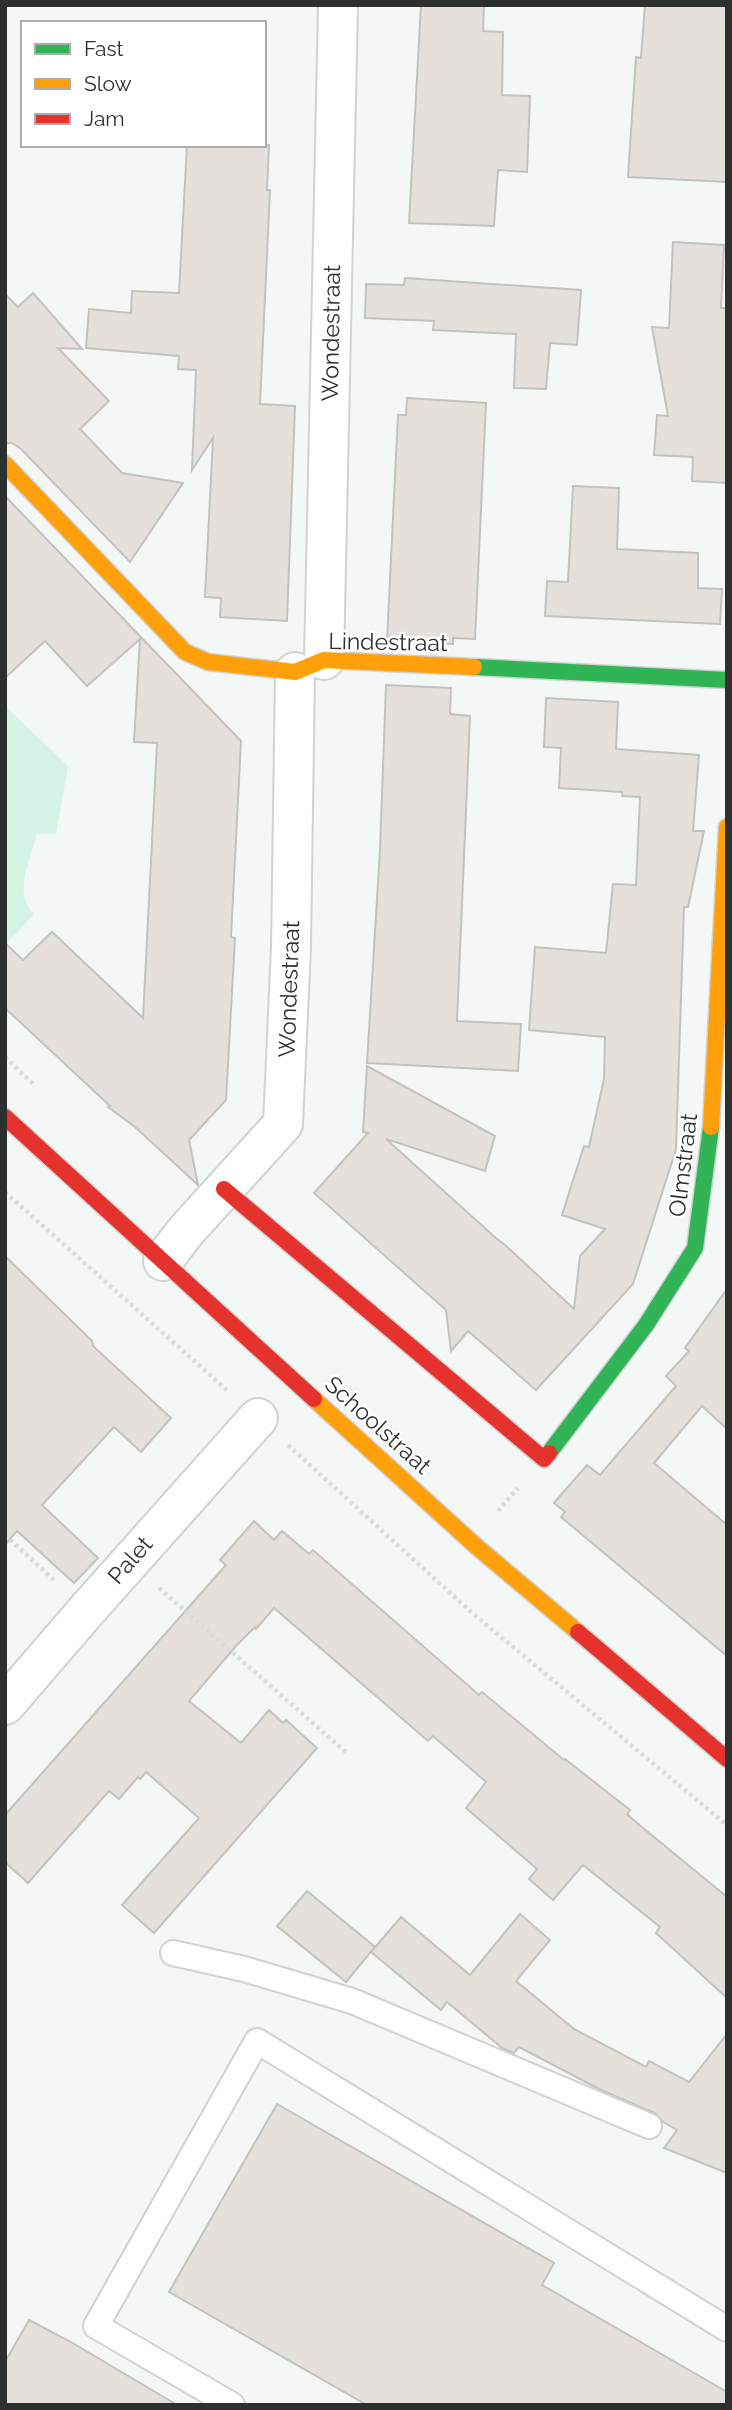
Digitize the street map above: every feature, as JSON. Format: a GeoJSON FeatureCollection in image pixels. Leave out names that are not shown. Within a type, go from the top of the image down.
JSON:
{"type":"FeatureCollection","features":[{"type":"Feature","properties":{"kind":"street","name":"Wondestraat"},"geometry":{"type":"LineString","coordinates":[[163,1261],[185,1232],[283,1124],[291,947],[310,666],[338,5]]}},
{"type":"Feature","properties":{"kind":"street","name":"Lindestraat"},"geometry":{"type":"LineString","coordinates":[[5,464],[185,652],[208,662],[727,680]]}},
{"type":"Feature","properties":{"kind":"street","name":"Olmstraat"},"geometry":{"type":"LineString","coordinates":[[224,1189],[544,1459],[646,1325],[695,1248],[713,1112],[727,827]]}},
{"type":"Feature","properties":{"kind":"street","name":"Schoolstraat"},"geometry":{"type":"LineString","coordinates":[[5,1117],[477,1547],[727,1759]]}},
{"type":"Feature","properties":{"kind":"street","name":"Palet"},"geometry":{"type":"LineString","coordinates":[[5,1705],[258,1418]]}},
{"type":"Feature","properties":{"kind":"lane"},"geometry":{"type":"LineString","coordinates":[[173,1953],[244,1969],[352,2001],[649,2126]]}},
{"type":"Feature","properties":{"kind":"lane"},"geometry":{"type":"LineString","coordinates":[[232,2405],[96,2326],[257,2041],[727,2329]]}},
{"type":"Feature","properties":{"kind":"path"},"geometry":{"type":"LineString","coordinates":[[5,1192],[471,1612],[727,1825]]}},
{"type":"Feature","properties":{"kind":"path"},"geometry":{"type":"LineString","coordinates":[[5,1535],[87,1610]]}},
{"type":"Feature","properties":{"kind":"path"},"geometry":{"type":"LineString","coordinates":[[129,1562],[347,1753]]}},
{"type":"Feature","properties":{"kind":"green space"},"geometry":{"type":"Polygon","coordinates":[[[5,706],[68,766],[56,834],[37,834],[25,876],[24,897],[34,914],[5,945],[5,706]]]}},
{"type":"Feature","properties":{"kind":"building"},"geometry":{"type":"Polygon","coordinates":[[[421,5],[484,5],[483,31],[503,32],[502,95],[530,96],[527,172],[498,170],[494,226],[409,223],[421,5]]]}},
{"type":"Feature","properties":{"kind":"building"},"geometry":{"type":"Polygon","coordinates":[[[645,5],[727,5],[727,182],[628,177],[636,57],[641,58],[645,5]]]}},
{"type":"Feature","properties":{"kind":"building"},"geometry":{"type":"Polygon","coordinates":[[[269,145],[267,190],[270,190],[260,404],[295,406],[287,621],[220,617],[221,598],[205,597],[213,438],[192,470],[196,370],[178,369],[179,356],[86,348],[89,309],[131,313],[132,291],[179,293],[187,147],[269,145]]]}},
{"type":"Feature","properties":{"kind":"building"},"geometry":{"type":"Polygon","coordinates":[[[673,242],[724,245],[721,308],[727,308],[727,483],[692,481],[693,457],[654,455],[657,415],[668,416],[652,327],[669,328],[673,242]]]}},
{"type":"Feature","properties":{"kind":"building"},"geometry":{"type":"Polygon","coordinates":[[[405,278],[581,290],[577,345],[550,343],[546,389],[514,388],[516,334],[433,330],[434,321],[365,318],[366,284],[404,285],[405,278]]]}},
{"type":"Feature","properties":{"kind":"building"},"geometry":{"type":"Polygon","coordinates":[[[33,293],[82,349],[58,348],[109,401],[80,429],[122,473],[183,483],[130,562],[21,449],[12,443],[5,443],[5,294],[18,307],[33,293]]]}},
{"type":"Feature","properties":{"kind":"building"},"geometry":{"type":"Polygon","coordinates":[[[407,398],[486,403],[475,639],[453,638],[453,644],[387,641],[398,415],[406,415],[407,398]]]}},
{"type":"Feature","properties":{"kind":"building"},"geometry":{"type":"Polygon","coordinates":[[[573,486],[619,488],[617,549],[698,553],[698,588],[722,589],[720,624],[545,616],[547,581],[568,582],[573,486]]]}},
{"type":"Feature","properties":{"kind":"building"},"geometry":{"type":"Polygon","coordinates":[[[5,496],[241,741],[231,937],[235,938],[226,1100],[189,1140],[198,1185],[135,1127],[108,1107],[110,1106],[5,1008],[5,943],[23,960],[52,932],[143,1018],[157,743],[134,742],[140,639],[87,686],[45,641],[5,678],[5,496]]]}},
{"type":"Feature","properties":{"kind":"building"},"geometry":{"type":"Polygon","coordinates":[[[386,685],[451,688],[450,714],[470,716],[457,1021],[521,1024],[518,1071],[367,1063],[380,850],[386,685]]]}},
{"type":"Feature","properties":{"kind":"building"},"geometry":{"type":"Polygon","coordinates":[[[546,698],[618,702],[616,749],[699,755],[693,831],[704,831],[688,907],[684,907],[676,1149],[633,1284],[536,1390],[468,1331],[451,1351],[446,1310],[314,1193],[368,1133],[363,1132],[367,1066],[495,1136],[485,1171],[386,1139],[574,1309],[580,1256],[605,1229],[562,1215],[584,1146],[589,1147],[604,1079],[605,1037],[529,1030],[535,947],[606,953],[613,884],[636,885],[640,797],[622,796],[622,792],[559,788],[561,748],[544,747],[546,698]]]}},
{"type":"Feature","properties":{"kind":"building"},"geometry":{"type":"Polygon","coordinates":[[[5,1256],[92,1341],[93,1346],[171,1418],[141,1452],[114,1427],[42,1505],[98,1558],[74,1583],[17,1531],[5,1545],[5,1256]]]}},
{"type":"Feature","properties":{"kind":"building"},"geometry":{"type":"Polygon","coordinates":[[[727,1289],[727,1429],[702,1406],[654,1463],[727,1525],[727,1656],[561,1517],[565,1512],[554,1503],[587,1465],[600,1475],[676,1386],[666,1376],[689,1351],[685,1348],[727,1289]]]}},
{"type":"Feature","properties":{"kind":"building"},"geometry":{"type":"Polygon","coordinates":[[[254,1521],[274,1540],[282,1531],[309,1554],[313,1550],[479,1695],[482,1692],[630,1810],[627,1814],[637,1823],[727,1897],[727,1998],[656,1933],[660,1927],[583,1865],[553,1900],[529,1879],[537,1869],[466,1808],[486,1782],[433,1736],[428,1741],[274,1608],[256,1629],[255,1627],[236,1646],[189,1701],[241,1743],[269,1710],[283,1723],[286,1720],[317,1748],[154,1933],[122,1905],[199,1818],[146,1772],[140,1779],[138,1777],[119,1799],[109,1791],[28,1883],[5,1862],[5,1815],[226,1565],[220,1560],[254,1521]]]}},
{"type":"Feature","properties":{"kind":"building"},"geometry":{"type":"Polygon","coordinates":[[[307,1891],[375,1947],[346,1982],[277,1926],[307,1891]]]}},
{"type":"Feature","properties":{"kind":"building"},"geometry":{"type":"Polygon","coordinates":[[[520,1914],[550,1940],[516,1981],[574,2029],[646,2067],[649,2061],[689,2082],[727,2034],[727,2173],[664,2148],[677,2130],[663,2122],[655,2113],[601,2090],[519,2047],[514,2053],[502,2048],[447,2002],[441,2010],[371,1952],[401,1917],[470,1975],[520,1914]]]}},
{"type":"Feature","properties":{"kind":"building"},"geometry":{"type":"Polygon","coordinates":[[[277,2104],[554,2263],[542,2285],[727,2392],[727,2405],[367,2405],[169,2292],[277,2104]]]}},
{"type":"Feature","properties":{"kind":"building"},"geometry":{"type":"Polygon","coordinates":[[[29,2320],[177,2405],[5,2405],[5,2362],[29,2320]]]}},
{"type":"Feature","properties":{"kind":"traffic: fast"},"geometry":{"type":"LineString","coordinates":[[474,667],[727,680]]}},
{"type":"Feature","properties":{"kind":"traffic: fast"},"geometry":{"type":"LineString","coordinates":[[549,1453],[646,1325],[695,1248],[711,1127]]}},
{"type":"Feature","properties":{"kind":"traffic: slow"},"geometry":{"type":"LineString","coordinates":[[5,464],[185,652],[208,662],[295,672],[324,660],[474,667]]}},
{"type":"Feature","properties":{"kind":"traffic: slow"},"geometry":{"type":"LineString","coordinates":[[711,1127],[727,827]]}},
{"type":"Feature","properties":{"kind":"traffic: slow"},"geometry":{"type":"LineString","coordinates":[[314,1399],[477,1547],[578,1632]]}},
{"type":"Feature","properties":{"kind":"traffic: jam"},"geometry":{"type":"LineString","coordinates":[[5,1117],[314,1399]]}},
{"type":"Feature","properties":{"kind":"traffic: jam"},"geometry":{"type":"LineString","coordinates":[[224,1189],[544,1459],[549,1453]]}},
{"type":"Feature","properties":{"kind":"traffic: jam"},"geometry":{"type":"LineString","coordinates":[[578,1632],[727,1759]]}}]}
